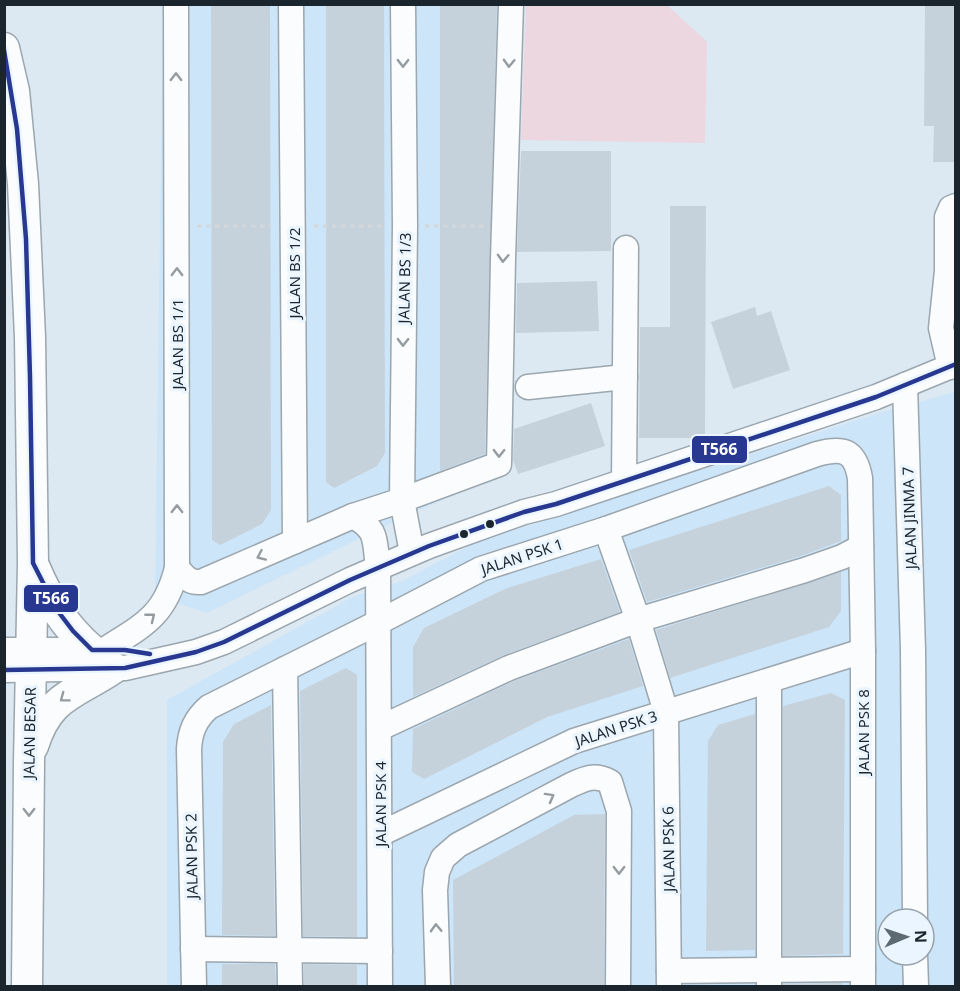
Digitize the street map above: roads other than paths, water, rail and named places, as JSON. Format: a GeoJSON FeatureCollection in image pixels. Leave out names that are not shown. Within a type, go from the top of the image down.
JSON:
{"type":"FeatureCollection","features":[{"type":"Feature","properties":{"kind":"main road","name":"JALAN BESAR"},"geometry":{"type":"LineString","coordinates":[[4,48],[14,91],[23,184],[30,337],[33,563],[17,660],[29,762],[27,987]]}},
{"type":"Feature","properties":{"kind":"main road"},"geometry":{"type":"LineString","coordinates":[[29,762],[45,716],[57,703],[93,682],[103,656],[65,624],[44,588],[33,563]]}},
{"type":"Feature","properties":{"kind":"street","name":"JALAN BS 1/1"},"geometry":{"type":"LineString","coordinates":[[103,656],[157,614],[167,600],[177,568],[176,4]]}},
{"type":"Feature","properties":{"kind":"street","name":"JALAN BS 1/2"},"geometry":{"type":"LineString","coordinates":[[291,4],[295,541]]}},
{"type":"Feature","properties":{"kind":"street","name":"JALAN BS 1/3"},"geometry":{"type":"LineString","coordinates":[[403,4],[405,226],[402,500],[412,553]]}},
{"type":"Feature","properties":{"kind":"street"},"geometry":{"type":"LineString","coordinates":[[177,568],[187,580],[194,583],[201,582],[353,516],[499,464],[511,4]]}},
{"type":"Feature","properties":{"kind":"street"},"geometry":{"type":"LineString","coordinates":[[17,660],[103,656],[125,668],[196,652],[224,642],[378,567],[412,553],[524,512],[556,504],[876,397],[953,365],[941,328],[942,306],[951,286],[947,217],[951,208],[956,206]]}},
{"type":"Feature","properties":{"kind":"street"},"geometry":{"type":"LineString","coordinates":[[624,481],[626,248]]}},
{"type":"Feature","properties":{"kind":"street"},"geometry":{"type":"LineString","coordinates":[[528,387],[625,377]]}},
{"type":"Feature","properties":{"kind":"street","name":"JALAN JINMA 7"},"geometry":{"type":"LineString","coordinates":[[905,385],[913,650],[915,907]]}},
{"type":"Feature","properties":{"kind":"street","name":"JALAN PSK 1"},"geometry":{"type":"LineString","coordinates":[[194,726],[199,715],[209,707],[481,569],[606,530],[825,452],[848,453],[854,459],[860,478]]}},
{"type":"Feature","properties":{"kind":"street","name":"JALAN PSK 8"},"geometry":{"type":"LineString","coordinates":[[860,478],[863,651],[863,978]]}},
{"type":"Feature","properties":{"kind":"street","name":"JALAN PSK 4"},"geometry":{"type":"LineString","coordinates":[[353,516],[372,529],[378,567],[380,987]]}},
{"type":"Feature","properties":{"kind":"street","name":"JALAN PSK 6"},"geometry":{"type":"LineString","coordinates":[[606,530],[638,620],[666,712],[669,979]]}},
{"type":"Feature","properties":{"kind":"street"},"geometry":{"type":"LineString","coordinates":[[380,728],[509,668],[638,620],[806,570],[842,557],[861,547]]}},
{"type":"Feature","properties":{"kind":"street","name":"JALAN PSK 3"},"geometry":{"type":"LineString","coordinates":[[380,834],[574,741],[863,651]]}},
{"type":"Feature","properties":{"kind":"street"},"geometry":{"type":"LineString","coordinates":[[285,669],[290,987]]}},
{"type":"Feature","properties":{"kind":"street"},"geometry":{"type":"LineString","coordinates":[[769,681],[769,978]]}},
{"type":"Feature","properties":{"kind":"street","name":"JALAN PSK 2"},"geometry":{"type":"LineString","coordinates":[[194,726],[189,749],[194,987]]}},
{"type":"Feature","properties":{"kind":"street"},"geometry":{"type":"LineString","coordinates":[[438,987],[435,891],[437,872],[443,858],[458,845],[571,785],[587,778],[600,777],[610,782],[619,811],[618,987]]}},
{"type":"Feature","properties":{"kind":"street"},"geometry":{"type":"LineString","coordinates":[[193,949],[380,951]]}},
{"type":"Feature","properties":{"kind":"street"},"geometry":{"type":"LineString","coordinates":[[915,967],[916,987]]}},
{"type":"Feature","properties":{"kind":"street"},"geometry":{"type":"LineString","coordinates":[[669,979],[863,978]]}}]}
